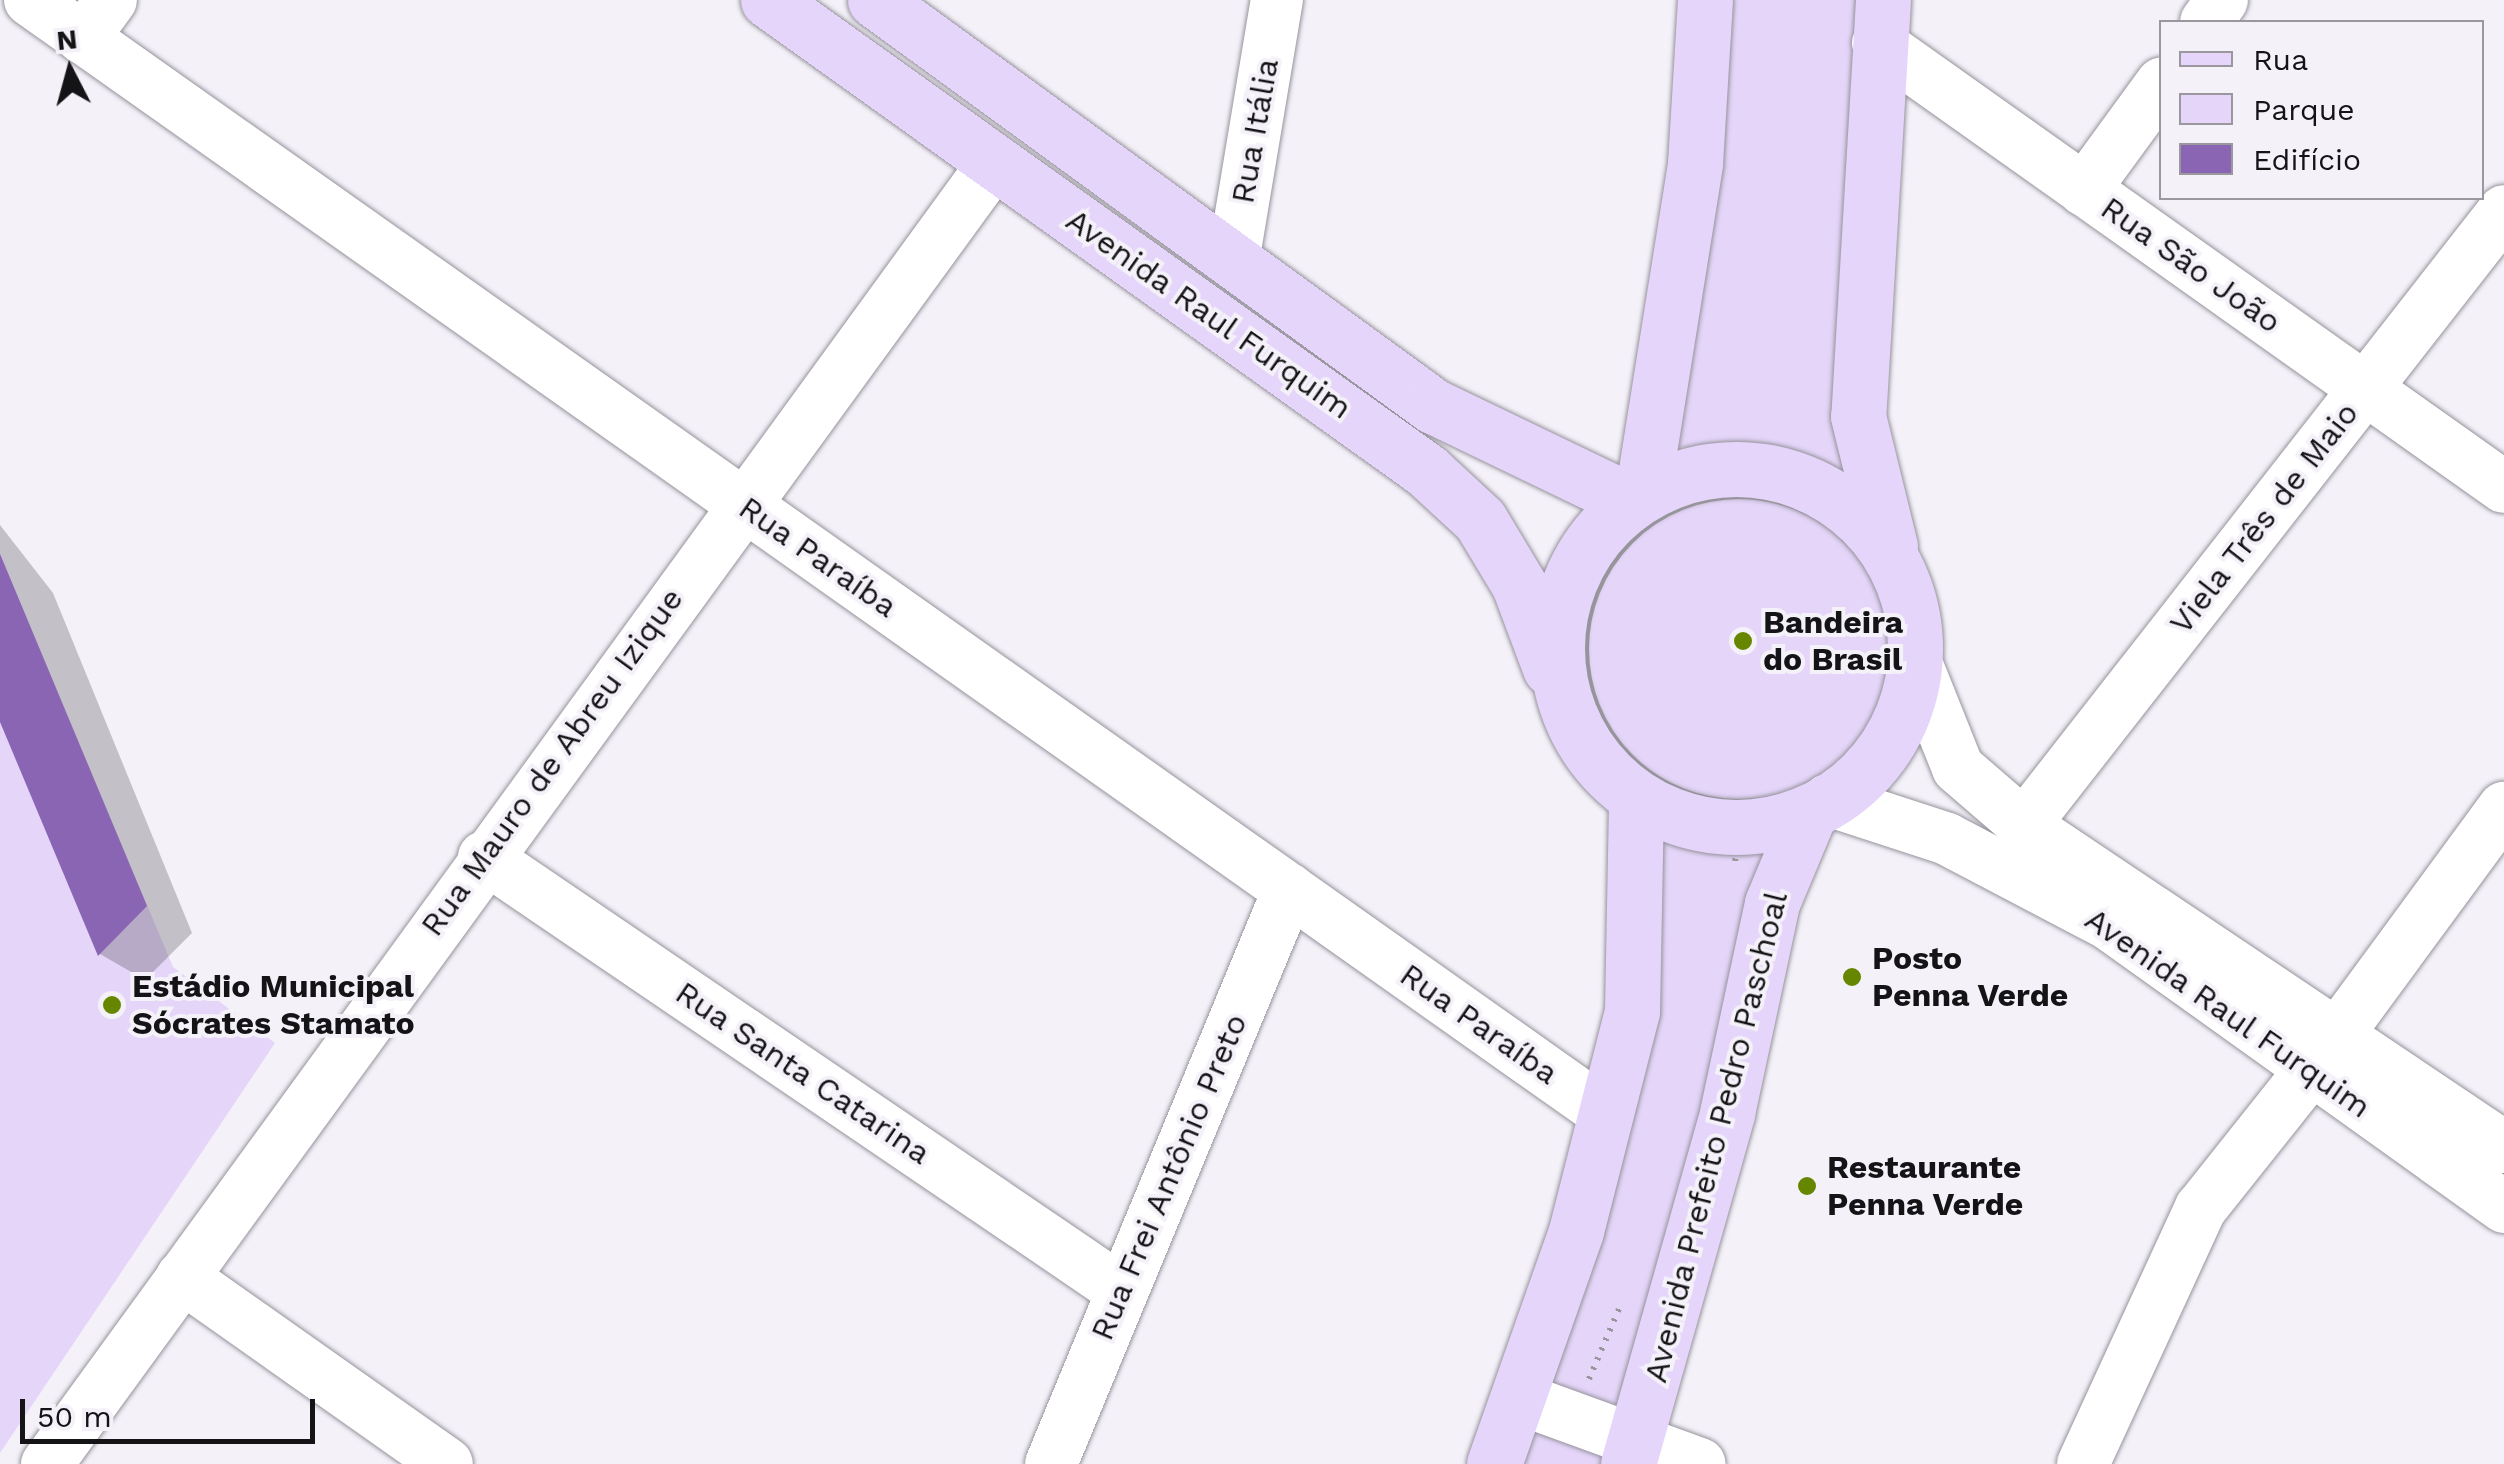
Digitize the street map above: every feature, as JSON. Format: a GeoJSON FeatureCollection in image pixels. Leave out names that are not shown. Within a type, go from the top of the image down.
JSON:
{"type":"FeatureCollection","features":[{"type":"Feature","properties":{"kind":"main road","name":"Avenida Raul Furquim"},"geometry":{"type":"LineString","coordinates":[[768,0],[1331,398],[1480,520],[1518,585],[1562,702],[1592,758],[1636,798],[1691,823],[1736,826],[1819,806]]}},
{"type":"Feature","properties":{"kind":"main road","name":"Avenida Raul Furquim"},"geometry":{"type":"LineString","coordinates":[[876,0],[1084,144],[1232,262],[1434,406],[1636,498]]}},
{"type":"Feature","properties":{"kind":"main road"},"geometry":{"type":"LineString","coordinates":[[1636,498],[1694,163],[1705,0]]}},
{"type":"Feature","properties":{"kind":"main road"},"geometry":{"type":"LineString","coordinates":[[1819,806],[1862,776],[1900,724],[1916,663],[1898,568],[1858,416],[1880,21]]}},
{"type":"Feature","properties":{"kind":"main road"},"geometry":{"type":"LineString","coordinates":[[994,163],[1084,144]]}},
{"type":"Feature","properties":{"kind":"main road"},"geometry":{"type":"LineString","coordinates":[[1562,702],[1555,628],[1579,556],[1636,498],[1730,468],[1784,474],[1832,496],[1898,568]]}},
{"type":"Feature","properties":{"kind":"main road"},"geometry":{"type":"LineString","coordinates":[[1494,1464],[1520,1399],[1606,1114],[1632,1011],[1636,798]]}},
{"type":"Feature","properties":{"kind":"main road","name":"Avenida Prefeito Pedro Paschoal"},"geometry":{"type":"LineString","coordinates":[[1633,1452],[1727,1113],[1772,903],[1819,806]]}},
{"type":"Feature","properties":{"kind":"street","name":"Rua Paraíba"},"geometry":{"type":"LineString","coordinates":[[30,0],[97,19],[740,502],[1606,1114]]}},
{"type":"Feature","properties":{"kind":"street","name":"Rua Itália"},"geometry":{"type":"LineString","coordinates":[[1232,262],[1277,0]]}},
{"type":"Feature","properties":{"kind":"street","name":"Rua São João"},"geometry":{"type":"LineString","coordinates":[[1880,21],[2084,190],[2504,487]]}},
{"type":"Feature","properties":{"kind":"street"},"geometry":{"type":"LineString","coordinates":[[2084,190],[2159,87]]}},
{"type":"Feature","properties":{"kind":"street","name":"Rua Mauro de Abreu Izique"},"geometry":{"type":"LineString","coordinates":[[47,1464],[740,502],[994,163]]}},
{"type":"Feature","properties":{"kind":"street","name":"Viela Três de Maio"},"geometry":{"type":"LineString","coordinates":[[2024,825],[2504,211]]}},
{"type":"Feature","properties":{"kind":"street","name":"Avenida Raul Furquim"},"geometry":{"type":"LineString","coordinates":[[1916,663],[1958,768],[2024,825],[2325,1051],[2504,1207]]}},
{"type":"Feature","properties":{"kind":"street","name":"Avenida Raul Furquim"},"geometry":{"type":"LineString","coordinates":[[1819,806],[1947,839],[2109,924],[2325,1051],[2504,1148]]}},
{"type":"Feature","properties":{"kind":"street"},"geometry":{"type":"LineString","coordinates":[[2083,1464],[2201,1208],[2325,1051],[2504,808]]}},
{"type":"Feature","properties":{"kind":"street","name":"Rua Santa Catarina"},"geometry":{"type":"LineString","coordinates":[[484,857],[1122,1290]]}},
{"type":"Feature","properties":{"kind":"street","name":"Rua Frei Antônio Preto"},"geometry":{"type":"LineString","coordinates":[[1050,1464],[1289,890]]}},
{"type":"Feature","properties":{"kind":"street"},"geometry":{"type":"LineString","coordinates":[[182,1276],[447,1464]]}},
{"type":"Feature","properties":{"kind":"street"},"geometry":{"type":"LineString","coordinates":[[1520,1399],[1633,1452],[1700,1464]]}},
{"type":"Feature","properties":{"kind":"path"},"geometry":{"type":"LineString","coordinates":[[1732,496],[1791,505],[1843,536],[1879,584],[1894,641],[1885,701],[1854,752],[1806,788],[1747,802],[1688,794],[1636,763],[1600,715],[1586,657],[1594,598],[1625,546],[1674,511],[1732,496]]}},
{"type":"Feature","properties":{"kind":"green space"},"geometry":{"type":"Polygon","coordinates":[[[1732,0],[1875,0],[1851,501],[1787,467],[1665,444],[1732,0]]]}},
{"type":"Feature","properties":{"kind":"green space"},"geometry":{"type":"Polygon","coordinates":[[[1736,477],[1769,480],[1802,490],[1857,527],[1894,582],[1904,615],[1904,681],[1894,714],[1857,769],[1802,806],[1769,816],[1736,819],[1703,816],[1670,806],[1615,769],[1578,714],[1568,681],[1565,648],[1568,615],[1578,582],[1615,527],[1670,490],[1703,480],[1736,477]]]}},
{"type":"Feature","properties":{"kind":"green space","name":"Estádio Municipal Sócrates Stamato"},"geometry":{"type":"Polygon","coordinates":[[[0,554],[173,967],[275,1043],[0,1453],[0,554]]]}},
{"type":"Feature","properties":{"kind":"green space"},"geometry":{"type":"Polygon","coordinates":[[[1643,813],[1688,833],[1739,837],[1796,826],[1627,1421],[1541,1390],[1643,813]]]}},
{"type":"Feature","properties":{"kind":"green space"},"geometry":{"type":"Polygon","coordinates":[[[1530,1415],[1620,1447],[1613,1464],[1511,1464],[1530,1415]]]}},
{"type":"Feature","properties":{"kind":"building"},"geometry":{"type":"Polygon","coordinates":[[[0,554],[147,906],[98,956],[0,722],[0,554]]]}},
{"type":"Feature","properties":{"kind":"place","name":"Bandeira do Brasil"},"geometry":{"type":"Point","coordinates":[1743,641]}},
{"type":"Feature","properties":{"kind":"place","name":"Posto Penna Verde"},"geometry":{"type":"Point","coordinates":[1852,977]}},
{"type":"Feature","properties":{"kind":"place","name":"Estádio Municipal Sócrates Stamato"},"geometry":{"type":"Point","coordinates":[112,1005]}},
{"type":"Feature","properties":{"kind":"place","name":"Restaurante Penna Verde"},"geometry":{"type":"Point","coordinates":[1807,1186]}}]}
